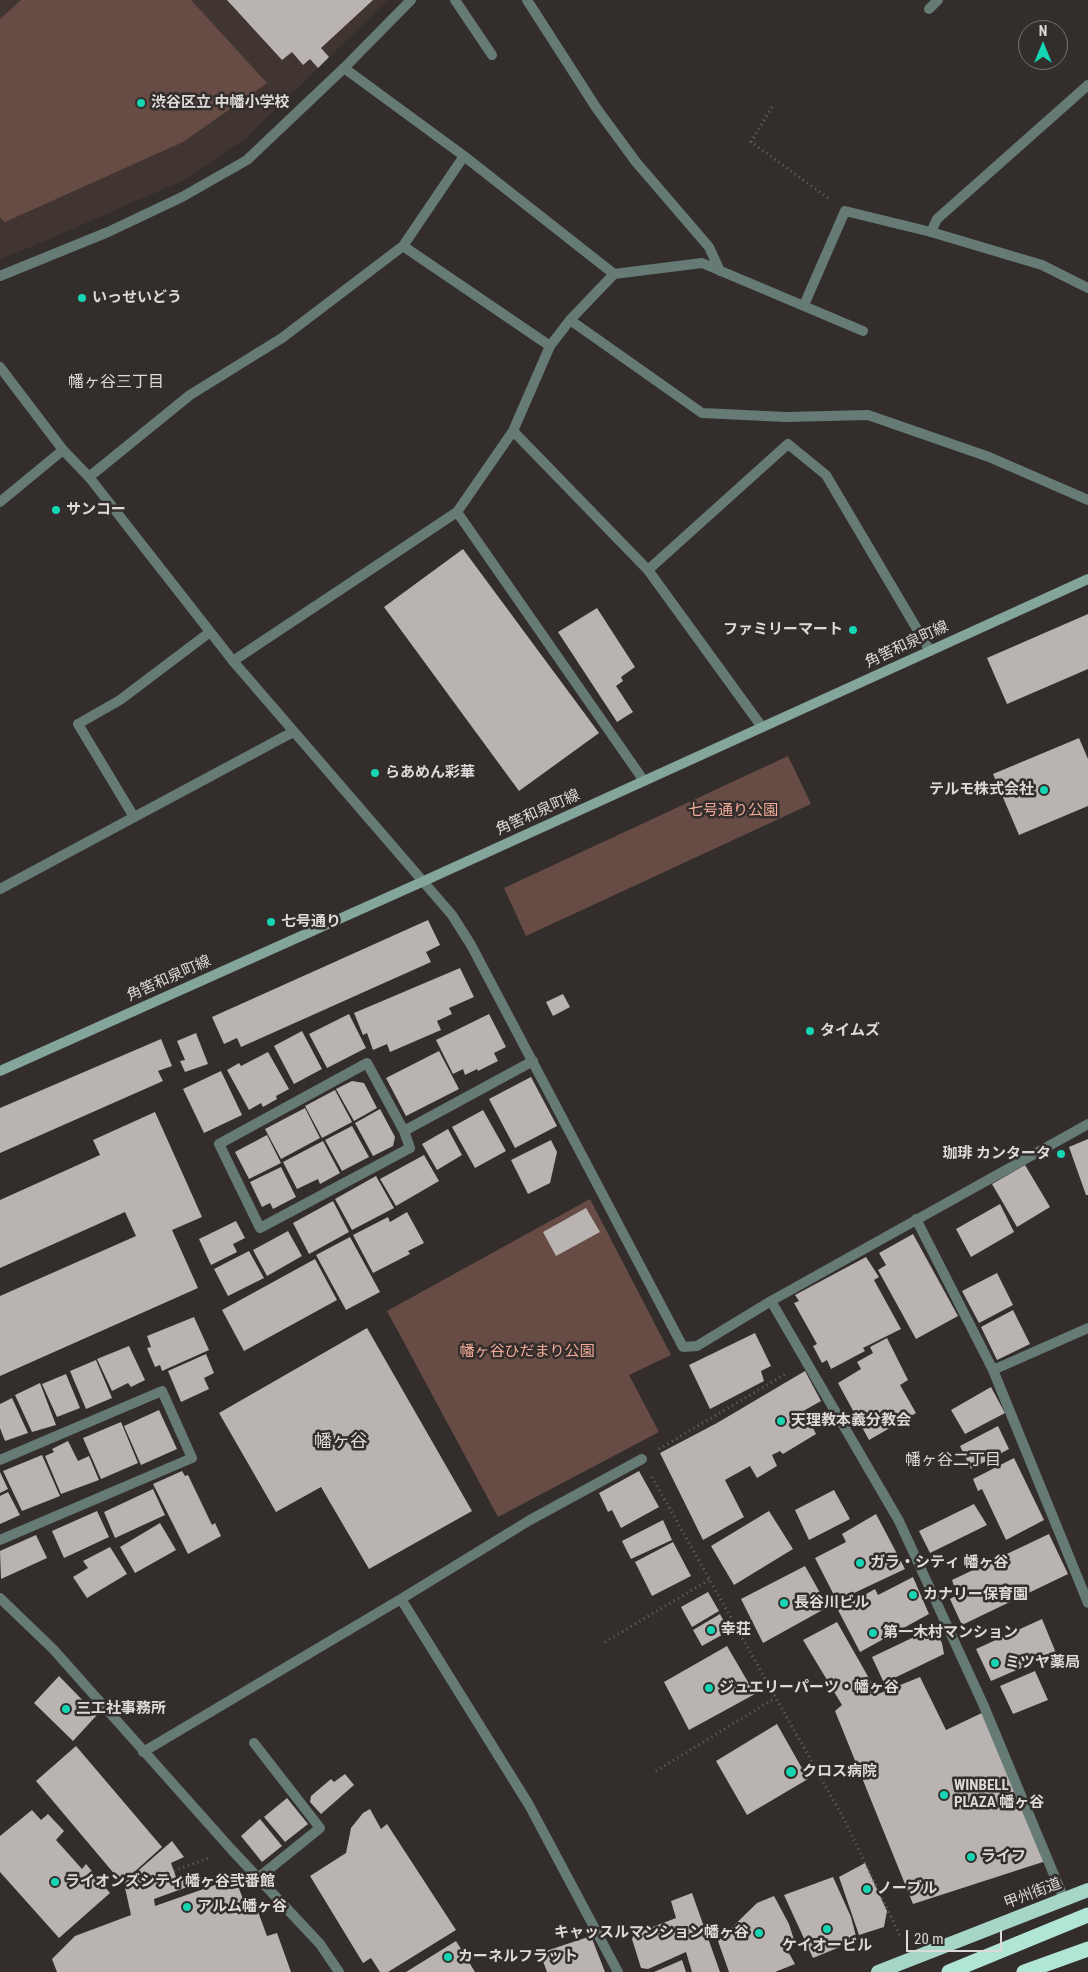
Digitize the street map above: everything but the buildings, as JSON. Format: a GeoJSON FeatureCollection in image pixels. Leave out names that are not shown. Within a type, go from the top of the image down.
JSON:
{"type":"FeatureCollection","features":[{"type":"Feature","properties":{"kind":"highway","name":"甲州街道"},"geometry":{"type":"LineString","coordinates":[[878,1972],[1088,1890]]}},
{"type":"Feature","properties":{"kind":"highway"},"geometry":{"type":"LineString","coordinates":[[949,1972],[1088,1914]]}},
{"type":"Feature","properties":{"kind":"highway"},"geometry":{"type":"LineString","coordinates":[[1024,1972],[1088,1949]]}},
{"type":"Feature","properties":{"kind":"main road","name":"角筈和泉町線"},"geometry":{"type":"LineString","coordinates":[[0,1071],[424,881],[1088,579]]}},
{"type":"Feature","properties":{"kind":"street"},"geometry":{"type":"LineString","coordinates":[[0,276],[116,229],[182,197],[247,160],[344,68],[411,0]]}},
{"type":"Feature","properties":{"kind":"street"},"geometry":{"type":"LineString","coordinates":[[455,0],[492,54]]}},
{"type":"Feature","properties":{"kind":"street"},"geometry":{"type":"LineString","coordinates":[[527,0],[603,117],[636,162],[709,248],[720,271]]}},
{"type":"Feature","properties":{"kind":"street"},"geometry":{"type":"LineString","coordinates":[[929,9],[938,0]]}},
{"type":"Feature","properties":{"kind":"street"},"geometry":{"type":"LineString","coordinates":[[344,68],[464,156],[614,274]]}},
{"type":"Feature","properties":{"kind":"street"},"geometry":{"type":"LineString","coordinates":[[931,232],[937,219],[1088,85]]}},
{"type":"Feature","properties":{"kind":"street"},"geometry":{"type":"LineString","coordinates":[[89,477],[190,395],[282,338],[403,246],[464,156]]}},
{"type":"Feature","properties":{"kind":"street"},"geometry":{"type":"LineString","coordinates":[[804,305],[845,211],[931,232],[1042,264],[1088,288]]}},
{"type":"Feature","properties":{"kind":"street"},"geometry":{"type":"LineString","coordinates":[[403,246],[550,346]]}},
{"type":"Feature","properties":{"kind":"street"},"geometry":{"type":"LineString","coordinates":[[233,660],[457,512],[513,431],[550,346],[570,320],[614,274],[702,263],[862,331]]}},
{"type":"Feature","properties":{"kind":"street"},"geometry":{"type":"LineString","coordinates":[[570,320],[702,413],[786,417],[868,415],[988,458],[1088,500]]}},
{"type":"Feature","properties":{"kind":"street"},"geometry":{"type":"LineString","coordinates":[[0,367],[63,450],[89,477],[233,660],[452,915],[472,945],[683,1347],[697,1346],[916,1219],[1088,1124]]}},
{"type":"Feature","properties":{"kind":"street"},"geometry":{"type":"LineString","coordinates":[[513,431],[648,570],[762,727]]}},
{"type":"Feature","properties":{"kind":"street"},"geometry":{"type":"LineString","coordinates":[[648,570],[788,444],[826,475],[930,651]]}},
{"type":"Feature","properties":{"kind":"street"},"geometry":{"type":"LineString","coordinates":[[0,502],[63,450]]}},
{"type":"Feature","properties":{"kind":"street"},"geometry":{"type":"LineString","coordinates":[[457,512],[644,781]]}},
{"type":"Feature","properties":{"kind":"street"},"geometry":{"type":"LineString","coordinates":[[134,816],[78,724],[120,700],[210,632]]}},
{"type":"Feature","properties":{"kind":"street"},"geometry":{"type":"LineString","coordinates":[[0,889],[293,732]]}},
{"type":"Feature","properties":{"kind":"street"},"geometry":{"type":"LineString","coordinates":[[404,1131],[533,1061]]}},
{"type":"Feature","properties":{"kind":"street"},"geometry":{"type":"LineString","coordinates":[[367,1063],[404,1131],[410,1148],[260,1228],[219,1144],[367,1063]]}},
{"type":"Feature","properties":{"kind":"street"},"geometry":{"type":"LineString","coordinates":[[916,1219],[993,1370],[1088,1603]]}},
{"type":"Feature","properties":{"kind":"street"},"geometry":{"type":"LineString","coordinates":[[772,1301],[899,1521],[983,1704],[1064,1899]]}},
{"type":"Feature","properties":{"kind":"street"},"geometry":{"type":"LineString","coordinates":[[993,1370],[1088,1328]]}},
{"type":"Feature","properties":{"kind":"street"},"geometry":{"type":"LineString","coordinates":[[0,1460],[162,1392],[192,1458],[0,1540]]}},
{"type":"Feature","properties":{"kind":"street"},"geometry":{"type":"LineString","coordinates":[[143,1752],[530,1520],[642,1459]]}},
{"type":"Feature","properties":{"kind":"street"},"geometry":{"type":"LineString","coordinates":[[0,1598],[52,1648],[143,1752],[320,1944],[340,1972]]}},
{"type":"Feature","properties":{"kind":"street"},"geometry":{"type":"LineString","coordinates":[[401,1599],[529,1804],[618,1972]]}},
{"type":"Feature","properties":{"kind":"street"},"geometry":{"type":"LineString","coordinates":[[254,1742],[320,1828],[258,1878]]}},
{"type":"Feature","properties":{"kind":"path"},"geometry":{"type":"LineString","coordinates":[[772,107],[751,142],[845,211]]}},
{"type":"Feature","properties":{"kind":"path"},"geometry":{"type":"LineString","coordinates":[[807,1361],[642,1459],[845,1821],[911,1959]]}},
{"type":"Feature","properties":{"kind":"path"},"geometry":{"type":"LineString","coordinates":[[605,1642],[709,1580]]}},
{"type":"Feature","properties":{"kind":"path"},"geometry":{"type":"LineString","coordinates":[[656,1771],[775,1698]]}},
{"type":"Feature","properties":{"kind":"path"},"geometry":{"type":"LineString","coordinates":[[174,1871],[231,1849]]}},
{"type":"Feature","properties":{"kind":"shaded area","name":"渋谷区立 中幡小学校"},"geometry":{"type":"Polygon","coordinates":[[[0,0],[388,0],[245,139],[184,180],[0,259],[0,0]]]}},
{"type":"Feature","properties":{"kind":"green space","name":"渋谷区立 中幡小学校"},"geometry":{"type":"Polygon","coordinates":[[[21,0],[191,0],[267,83],[183,142],[5,222],[0,217],[0,19],[21,0]]]}},
{"type":"Feature","properties":{"kind":"green space","name":"七号通り公園"},"geometry":{"type":"Polygon","coordinates":[[[788,756],[811,804],[526,936],[504,888],[788,756]]]}},
{"type":"Feature","properties":{"kind":"green space","name":"幡ヶ谷ひだまり公園"},"geometry":{"type":"Polygon","coordinates":[[[590,1199],[671,1355],[629,1375],[659,1432],[498,1517],[387,1311],[590,1199]]]}},
{"type":"Feature","properties":{"kind":"place","name":"渋谷区立 中幡小学校"},"geometry":{"type":"Point","coordinates":[141,103]}},
{"type":"Feature","properties":{"kind":"place","name":"いっせいどう"},"geometry":{"type":"Point","coordinates":[82,298]}},
{"type":"Feature","properties":{"kind":"place","name":"サンコー"},"geometry":{"type":"Point","coordinates":[56,510]}},
{"type":"Feature","properties":{"kind":"place","name":"ファミリーマート"},"geometry":{"type":"Point","coordinates":[853,630]}},
{"type":"Feature","properties":{"kind":"place","name":"らあめん彩華"},"geometry":{"type":"Point","coordinates":[375,773]}},
{"type":"Feature","properties":{"kind":"place","name":"テルモ株式会社"},"geometry":{"type":"Point","coordinates":[1044,790]}},
{"type":"Feature","properties":{"kind":"place","name":"七号通り"},"geometry":{"type":"Point","coordinates":[271,922]}},
{"type":"Feature","properties":{"kind":"place","name":"タイムズ"},"geometry":{"type":"Point","coordinates":[810,1031]}},
{"type":"Feature","properties":{"kind":"place","name":"珈琲 カンタータ"},"geometry":{"type":"Point","coordinates":[1061,1154]}},
{"type":"Feature","properties":{"kind":"place","name":"天理教本義分教会"},"geometry":{"type":"Point","coordinates":[781,1421]}},
{"type":"Feature","properties":{"kind":"place","name":"ガラ・シティ 幡ヶ谷"},"geometry":{"type":"Point","coordinates":[860,1563]}},
{"type":"Feature","properties":{"kind":"place","name":"カナリー保育園"},"geometry":{"type":"Point","coordinates":[913,1595]}},
{"type":"Feature","properties":{"kind":"place","name":"長谷川ビル"},"geometry":{"type":"Point","coordinates":[784,1603]}},
{"type":"Feature","properties":{"kind":"place","name":"幸荘"},"geometry":{"type":"Point","coordinates":[711,1630]}},
{"type":"Feature","properties":{"kind":"place","name":"第一木村マンション"},"geometry":{"type":"Point","coordinates":[873,1633]}},
{"type":"Feature","properties":{"kind":"place","name":"ミツヤ薬局"},"geometry":{"type":"Point","coordinates":[995,1663]}},
{"type":"Feature","properties":{"kind":"place","name":"ジュエリーパーツ・幡ヶ谷"},"geometry":{"type":"Point","coordinates":[709,1688]}},
{"type":"Feature","properties":{"kind":"place","name":"三工社事務所"},"geometry":{"type":"Point","coordinates":[66,1709]}},
{"type":"Feature","properties":{"kind":"place","name":"クロス病院"},"geometry":{"type":"Point","coordinates":[791,1772]}},
{"type":"Feature","properties":{"kind":"place","name":"WINBELL PLAZA 幡ヶ谷"},"geometry":{"type":"Point","coordinates":[944,1795]}},
{"type":"Feature","properties":{"kind":"place","name":"ライフ"},"geometry":{"type":"Point","coordinates":[971,1857]}},
{"type":"Feature","properties":{"kind":"place","name":"ライオンズシティ幡ヶ谷弐番館"},"geometry":{"type":"Point","coordinates":[55,1882]}},
{"type":"Feature","properties":{"kind":"place","name":"ノーブル"},"geometry":{"type":"Point","coordinates":[867,1889]}},
{"type":"Feature","properties":{"kind":"place","name":"アルム幡ヶ谷"},"geometry":{"type":"Point","coordinates":[187,1907]}},
{"type":"Feature","properties":{"kind":"place","name":"ケイオービル"},"geometry":{"type":"Point","coordinates":[827,1929]}},
{"type":"Feature","properties":{"kind":"place","name":"キャッスルマンション幡ヶ谷"},"geometry":{"type":"Point","coordinates":[759,1933]}},
{"type":"Feature","properties":{"kind":"place","name":"カーネルフラット"},"geometry":{"type":"Point","coordinates":[448,1957]}},
{"type":"Feature","properties":{"kind":"district","name":"幡ヶ谷三丁目"},"geometry":{"type":"Point","coordinates":[116,383]}},
{"type":"Feature","properties":{"kind":"district","name":"幡ヶ谷"},"geometry":{"type":"Point","coordinates":[341,1442]}},
{"type":"Feature","properties":{"kind":"district","name":"幡ヶ谷二丁目"},"geometry":{"type":"Point","coordinates":[953,1461]}}]}
